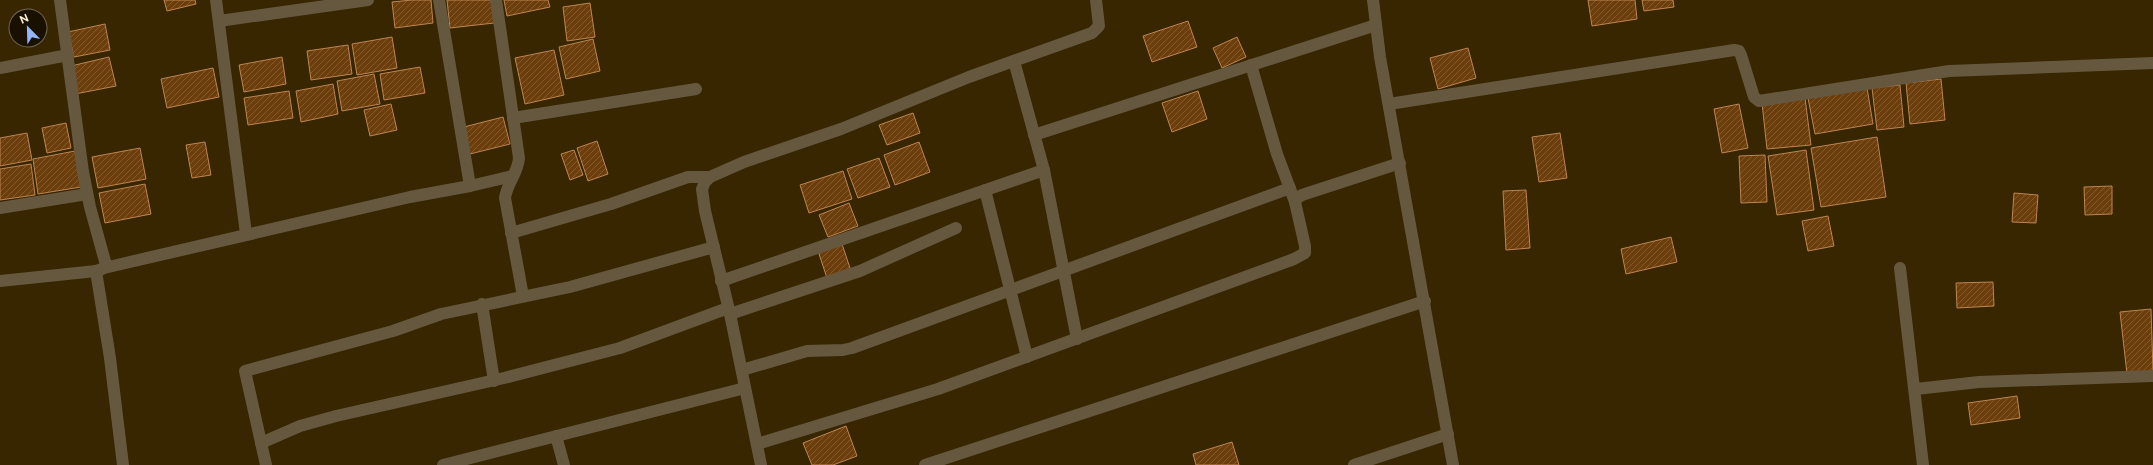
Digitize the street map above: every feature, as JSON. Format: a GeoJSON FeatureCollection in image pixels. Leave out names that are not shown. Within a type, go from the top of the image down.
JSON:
{"type":"FeatureCollection","features":[{"type":"Feature","properties":{"kind":"street"},"geometry":{"type":"LineString","coordinates":[[60,0],[68,55],[71,90],[87,194],[96,235],[105,262],[100,269],[123,465]]}},
{"type":"Feature","properties":{"kind":"street"},"geometry":{"type":"LineString","coordinates":[[216,0],[246,234]]}},
{"type":"Feature","properties":{"kind":"street"},"geometry":{"type":"LineString","coordinates":[[219,21],[368,0]]}},
{"type":"Feature","properties":{"kind":"street"},"geometry":{"type":"LineString","coordinates":[[439,0],[470,186]]}},
{"type":"Feature","properties":{"kind":"street"},"geometry":{"type":"LineString","coordinates":[[496,0],[519,158],[518,167],[506,190],[505,198],[523,296]]}},
{"type":"Feature","properties":{"kind":"street"},"geometry":{"type":"LineString","coordinates":[[761,465],[742,370],[702,196],[705,182],[710,177],[744,162],[841,129],[969,76],[1097,31],[1099,20],[1096,0]]}},
{"type":"Feature","properties":{"kind":"street"},"geometry":{"type":"LineString","coordinates":[[1373,0],[1389,104],[1453,465]]}},
{"type":"Feature","properties":{"kind":"street"},"geometry":{"type":"LineString","coordinates":[[1034,135],[1376,25]]}},
{"type":"Feature","properties":{"kind":"street"},"geometry":{"type":"LineString","coordinates":[[1389,104],[1734,50],[1739,51],[1754,97],[1760,101],[1949,71],[2153,63]]}},
{"type":"Feature","properties":{"kind":"street"},"geometry":{"type":"LineString","coordinates":[[0,68],[68,55]]}},
{"type":"Feature","properties":{"kind":"street"},"geometry":{"type":"LineString","coordinates":[[1014,61],[1044,170],[1077,339]]}},
{"type":"Feature","properties":{"kind":"street"},"geometry":{"type":"LineString","coordinates":[[757,444],[908,399],[1077,339],[1301,256],[1305,253],[1305,246],[1295,202],[1277,154],[1251,65]]}},
{"type":"Feature","properties":{"kind":"street"},"geometry":{"type":"LineString","coordinates":[[513,118],[696,89]]}},
{"type":"Feature","properties":{"kind":"street"},"geometry":{"type":"LineString","coordinates":[[1295,202],[1297,198],[1302,195],[1400,163]]}},
{"type":"Feature","properties":{"kind":"street"},"geometry":{"type":"LineString","coordinates":[[721,281],[1044,170]]}},
{"type":"Feature","properties":{"kind":"street"},"geometry":{"type":"LineString","coordinates":[[0,281],[100,269],[410,197],[470,186],[513,176]]}},
{"type":"Feature","properties":{"kind":"street"},"geometry":{"type":"LineString","coordinates":[[511,233],[611,204],[688,178],[710,177]]}},
{"type":"Feature","properties":{"kind":"street"},"geometry":{"type":"LineString","coordinates":[[742,370],[807,351],[843,350],[852,348],[1012,291],[1290,188]]}},
{"type":"Feature","properties":{"kind":"street"},"geometry":{"type":"LineString","coordinates":[[985,190],[1012,291],[1027,357]]}},
{"type":"Feature","properties":{"kind":"street"},"geometry":{"type":"LineString","coordinates":[[0,208],[87,194]]}},
{"type":"Feature","properties":{"kind":"street"},"geometry":{"type":"LineString","coordinates":[[261,443],[300,426],[336,416],[494,381],[620,348],[729,311],[842,277],[956,228]]}},
{"type":"Feature","properties":{"kind":"street"},"geometry":{"type":"LineString","coordinates":[[266,465],[245,371],[393,331],[441,314],[482,304],[570,287],[714,247]]}},
{"type":"Feature","properties":{"kind":"street"},"geometry":{"type":"LineString","coordinates":[[1900,268],[1916,389],[1923,465]]}},
{"type":"Feature","properties":{"kind":"street"},"geometry":{"type":"LineString","coordinates":[[926,465],[1425,301]]}},
{"type":"Feature","properties":{"kind":"street"},"geometry":{"type":"LineString","coordinates":[[482,304],[494,381]]}},
{"type":"Feature","properties":{"kind":"street"},"geometry":{"type":"LineString","coordinates":[[1916,389],[1979,382],[2153,376]]}},
{"type":"Feature","properties":{"kind":"street"},"geometry":{"type":"LineString","coordinates":[[442,465],[745,388]]}},
{"type":"Feature","properties":{"kind":"street"},"geometry":{"type":"LineString","coordinates":[[1354,465],[1448,434]]}},
{"type":"Feature","properties":{"kind":"street"},"geometry":{"type":"LineString","coordinates":[[556,436],[564,465]]}},
{"type":"Feature","properties":{"kind":"building"},"geometry":{"type":"Polygon","coordinates":[[[164,0],[195,0],[196,4],[167,11],[164,0]]]}},
{"type":"Feature","properties":{"kind":"building"},"geometry":{"type":"Polygon","coordinates":[[[431,0],[433,23],[395,28],[392,2],[431,0]]]}},
{"type":"Feature","properties":{"kind":"building"},"geometry":{"type":"Polygon","coordinates":[[[447,0],[492,0],[494,23],[450,28],[447,0]]]}},
{"type":"Feature","properties":{"kind":"building"},"geometry":{"type":"Polygon","coordinates":[[[504,0],[548,0],[550,7],[507,16],[504,0]]]}},
{"type":"Feature","properties":{"kind":"building"},"geometry":{"type":"Polygon","coordinates":[[[1588,0],[1635,0],[1637,19],[1592,26],[1588,0]]]}},
{"type":"Feature","properties":{"kind":"building"},"geometry":{"type":"Polygon","coordinates":[[[1642,0],[1673,0],[1674,7],[1644,11],[1642,0]]]}},
{"type":"Feature","properties":{"kind":"building"},"geometry":{"type":"Polygon","coordinates":[[[590,3],[595,37],[567,41],[563,7],[590,3]]]}},
{"type":"Feature","properties":{"kind":"building"},"geometry":{"type":"Polygon","coordinates":[[[1188,21],[1197,47],[1152,62],[1143,36],[1188,21]]]}},
{"type":"Feature","properties":{"kind":"building"},"geometry":{"type":"Polygon","coordinates":[[[105,24],[110,50],[74,57],[68,32],[105,24]]]}},
{"type":"Feature","properties":{"kind":"building"},"geometry":{"type":"Polygon","coordinates":[[[392,37],[397,68],[357,75],[352,44],[392,37]]]}},
{"type":"Feature","properties":{"kind":"building"},"geometry":{"type":"Polygon","coordinates":[[[1237,37],[1246,57],[1222,68],[1213,48],[1237,37]]]}},
{"type":"Feature","properties":{"kind":"building"},"geometry":{"type":"Polygon","coordinates":[[[593,39],[600,71],[566,79],[559,47],[593,39]]]}},
{"type":"Feature","properties":{"kind":"building"},"geometry":{"type":"Polygon","coordinates":[[[348,45],[352,74],[311,80],[307,51],[348,45]]]}},
{"type":"Feature","properties":{"kind":"building"},"geometry":{"type":"Polygon","coordinates":[[[1468,48],[1476,78],[1438,89],[1430,58],[1468,48]]]}},
{"type":"Feature","properties":{"kind":"building"},"geometry":{"type":"Polygon","coordinates":[[[554,50],[564,95],[525,104],[515,58],[554,50]]]}},
{"type":"Feature","properties":{"kind":"building"},"geometry":{"type":"Polygon","coordinates":[[[109,57],[116,86],[75,94],[71,66],[109,57]]]}},
{"type":"Feature","properties":{"kind":"building"},"geometry":{"type":"Polygon","coordinates":[[[282,57],[286,84],[244,92],[239,65],[282,57]]]}},
{"type":"Feature","properties":{"kind":"building"},"geometry":{"type":"Polygon","coordinates":[[[420,67],[425,93],[384,100],[380,74],[420,67]]]}},
{"type":"Feature","properties":{"kind":"building"},"geometry":{"type":"Polygon","coordinates":[[[213,68],[219,97],[167,108],[161,79],[213,68]]]}},
{"type":"Feature","properties":{"kind":"building"},"geometry":{"type":"Polygon","coordinates":[[[374,74],[380,104],[342,111],[337,81],[374,74]]]}},
{"type":"Feature","properties":{"kind":"building"},"geometry":{"type":"Polygon","coordinates":[[[1941,79],[1945,120],[1910,124],[1906,83],[1941,79]]]}},
{"type":"Feature","properties":{"kind":"building"},"geometry":{"type":"Polygon","coordinates":[[[333,84],[338,114],[301,122],[296,91],[333,84]]]}},
{"type":"Feature","properties":{"kind":"building"},"geometry":{"type":"Polygon","coordinates":[[[1900,85],[1904,127],[1877,130],[1872,88],[1900,85]]]}},
{"type":"Feature","properties":{"kind":"building"},"geometry":{"type":"Polygon","coordinates":[[[1867,88],[1873,124],[1815,134],[1808,98],[1867,88]]]}},
{"type":"Feature","properties":{"kind":"building"},"geometry":{"type":"Polygon","coordinates":[[[289,91],[293,118],[248,125],[244,98],[289,91]]]}},
{"type":"Feature","properties":{"kind":"building"},"geometry":{"type":"Polygon","coordinates":[[[1198,91],[1207,119],[1172,132],[1162,103],[1198,91]]]}},
{"type":"Feature","properties":{"kind":"building"},"geometry":{"type":"Polygon","coordinates":[[[1805,98],[1811,145],[1767,149],[1762,103],[1805,98]]]}},
{"type":"Feature","properties":{"kind":"building"},"geometry":{"type":"Polygon","coordinates":[[[391,104],[397,130],[370,136],[364,110],[391,104]]]}},
{"type":"Feature","properties":{"kind":"building"},"geometry":{"type":"Polygon","coordinates":[[[1739,104],[1748,148],[1722,153],[1714,109],[1739,104]]]}},
{"type":"Feature","properties":{"kind":"building"},"geometry":{"type":"Polygon","coordinates":[[[913,113],[920,133],[887,145],[879,125],[913,113]]]}},
{"type":"Feature","properties":{"kind":"building"},"geometry":{"type":"Polygon","coordinates":[[[503,117],[510,144],[466,155],[460,128],[503,117]]]}},
{"type":"Feature","properties":{"kind":"building"},"geometry":{"type":"Polygon","coordinates":[[[66,123],[71,148],[47,153],[42,128],[66,123]]]}},
{"type":"Feature","properties":{"kind":"building"},"geometry":{"type":"Polygon","coordinates":[[[27,133],[32,160],[0,166],[0,138],[27,133]]]}},
{"type":"Feature","properties":{"kind":"building"},"geometry":{"type":"Polygon","coordinates":[[[1560,133],[1567,178],[1539,182],[1532,137],[1560,133]]]}},
{"type":"Feature","properties":{"kind":"building"},"geometry":{"type":"Polygon","coordinates":[[[1877,137],[1886,197],[1821,207],[1811,148],[1877,137]]]}},
{"type":"Feature","properties":{"kind":"building"},"geometry":{"type":"Polygon","coordinates":[[[597,141],[608,174],[588,181],[577,148],[597,141]]]}},
{"type":"Feature","properties":{"kind":"building"},"geometry":{"type":"Polygon","coordinates":[[[205,142],[211,175],[192,178],[186,145],[205,142]]]}},
{"type":"Feature","properties":{"kind":"building"},"geometry":{"type":"Polygon","coordinates":[[[919,142],[930,172],[895,185],[884,155],[919,142]]]}},
{"type":"Feature","properties":{"kind":"building"},"geometry":{"type":"Polygon","coordinates":[[[140,148],[146,179],[98,188],[92,157],[140,148]]]}},
{"type":"Feature","properties":{"kind":"building"},"geometry":{"type":"Polygon","coordinates":[[[574,150],[583,175],[570,180],[561,154],[574,150]]]}},
{"type":"Feature","properties":{"kind":"building"},"geometry":{"type":"Polygon","coordinates":[[[1806,150],[1814,210],[1777,215],[1768,156],[1806,150]]]}},
{"type":"Feature","properties":{"kind":"building"},"geometry":{"type":"Polygon","coordinates":[[[75,151],[81,187],[38,194],[33,159],[75,151]]]}},
{"type":"Feature","properties":{"kind":"building"},"geometry":{"type":"Polygon","coordinates":[[[1765,155],[1767,202],[1741,203],[1739,156],[1765,155]]]}},
{"type":"Feature","properties":{"kind":"building"},"geometry":{"type":"Polygon","coordinates":[[[879,158],[890,187],[858,198],[847,169],[879,158]]]}},
{"type":"Feature","properties":{"kind":"building"},"geometry":{"type":"Polygon","coordinates":[[[31,164],[35,195],[0,200],[0,169],[31,164]]]}},
{"type":"Feature","properties":{"kind":"building"},"geometry":{"type":"Polygon","coordinates":[[[843,171],[852,199],[809,213],[800,185],[843,171]]]}},
{"type":"Feature","properties":{"kind":"building"},"geometry":{"type":"Polygon","coordinates":[[[145,184],[151,214],[105,223],[99,193],[145,184]]]}},
{"type":"Feature","properties":{"kind":"building"},"geometry":{"type":"Polygon","coordinates":[[[2112,186],[2112,214],[2085,215],[2084,187],[2112,186]]]}},
{"type":"Feature","properties":{"kind":"building"},"geometry":{"type":"Polygon","coordinates":[[[1526,190],[1530,248],[1506,250],[1503,191],[1526,190]]]}},
{"type":"Feature","properties":{"kind":"building"},"geometry":{"type":"Polygon","coordinates":[[[2014,193],[2038,195],[2036,223],[2012,222],[2014,193]]]}},
{"type":"Feature","properties":{"kind":"building"},"geometry":{"type":"Polygon","coordinates":[[[849,203],[858,226],[828,237],[819,215],[849,203]]]}},
{"type":"Feature","properties":{"kind":"building"},"geometry":{"type":"Polygon","coordinates":[[[1828,216],[1834,246],[1808,251],[1802,221],[1828,216]]]}},
{"type":"Feature","properties":{"kind":"building"},"geometry":{"type":"Polygon","coordinates":[[[1671,237],[1677,262],[1626,274],[1621,249],[1671,237]]]}},
{"type":"Feature","properties":{"kind":"building"},"geometry":{"type":"Polygon","coordinates":[[[842,244],[851,271],[827,278],[818,251],[842,244]]]}},
{"type":"Feature","properties":{"kind":"building"},"geometry":{"type":"Polygon","coordinates":[[[1993,282],[1994,306],[1957,308],[1956,283],[1993,282]]]}},
{"type":"Feature","properties":{"kind":"building"},"geometry":{"type":"Polygon","coordinates":[[[2151,309],[2153,371],[2127,374],[2120,312],[2151,309]]]}},
{"type":"Feature","properties":{"kind":"building"},"geometry":{"type":"Polygon","coordinates":[[[2017,396],[2020,418],[1971,425],[1968,403],[2017,396]]]}},
{"type":"Feature","properties":{"kind":"building"},"geometry":{"type":"Polygon","coordinates":[[[846,426],[857,456],[833,465],[812,465],[803,443],[846,426]]]}},
{"type":"Feature","properties":{"kind":"building"},"geometry":{"type":"Polygon","coordinates":[[[1232,442],[1239,465],[1196,465],[1193,454],[1232,442]]]}}]}
